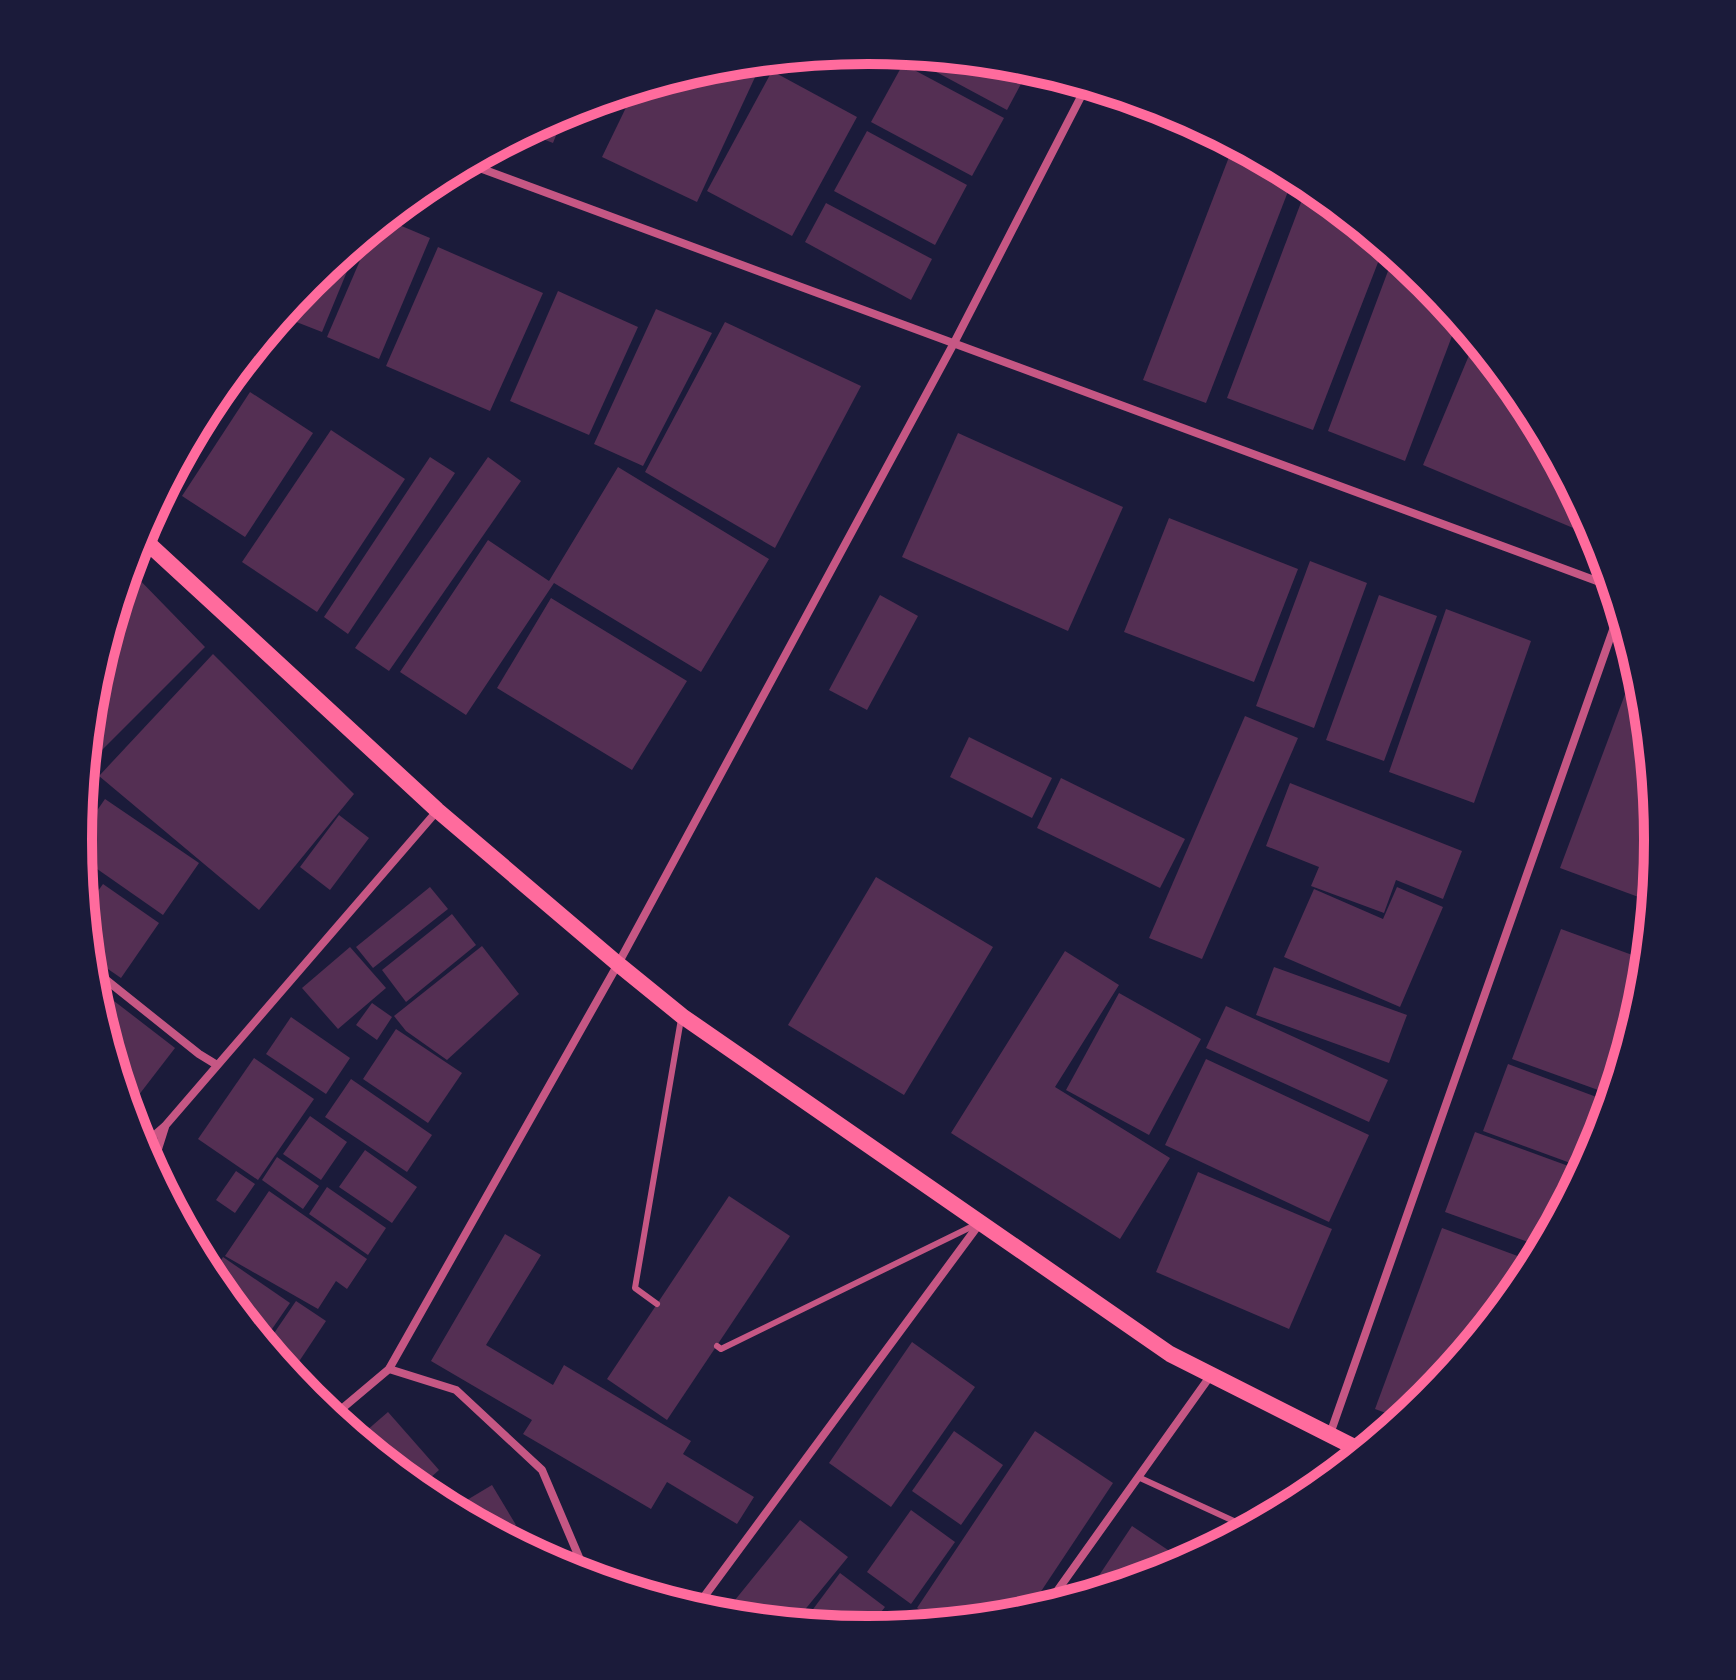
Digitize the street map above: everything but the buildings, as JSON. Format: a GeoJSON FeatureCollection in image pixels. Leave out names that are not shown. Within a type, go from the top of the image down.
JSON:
{"type":"FeatureCollection","features":[{"type":"Feature","properties":{"kind":"main road"},"geometry":{"type":"LineString","coordinates":[[150,545],[437,810],[682,1016],[1170,1354],[1352,1446]]}},
{"type":"Feature","properties":{"kind":"street"},"geometry":{"type":"LineString","coordinates":[[341,1409],[389,1369],[618,964],[954,343],[1082,94]]}},
{"type":"Feature","properties":{"kind":"street"},"geometry":{"type":"LineString","coordinates":[[480,168],[1600,582]]}},
{"type":"Feature","properties":{"kind":"street"},"geometry":{"type":"LineString","coordinates":[[1330,1435],[1614,627]]}},
{"type":"Feature","properties":{"kind":"street"},"geometry":{"type":"LineString","coordinates":[[151,1138],[165,1126],[437,810]]}},
{"type":"Feature","properties":{"kind":"street"},"geometry":{"type":"LineString","coordinates":[[105,979],[217,1065]]}},
{"type":"Feature","properties":{"kind":"street"},"geometry":{"type":"LineString","coordinates":[[157,1151],[165,1126]]}},
{"type":"Feature","properties":{"kind":"street"},"geometry":{"type":"LineString","coordinates":[[703,1598],[980,1223]]}},
{"type":"Feature","properties":{"kind":"street"},"geometry":{"type":"LineString","coordinates":[[389,1369],[456,1390],[542,1470],[580,1561]]}},
{"type":"Feature","properties":{"kind":"street"},"geometry":{"type":"LineString","coordinates":[[1056,1593],[1212,1374]]}},
{"type":"Feature","properties":{"kind":"lane"},"geometry":{"type":"LineString","coordinates":[[657,1304],[635,1288],[682,1016]]}},
{"type":"Feature","properties":{"kind":"lane"},"geometry":{"type":"LineString","coordinates":[[717,1346],[721,1349],[980,1223]]}},
{"type":"Feature","properties":{"kind":"lane"},"geometry":{"type":"LineString","coordinates":[[1138,1477],[1237,1522]]}}]}
